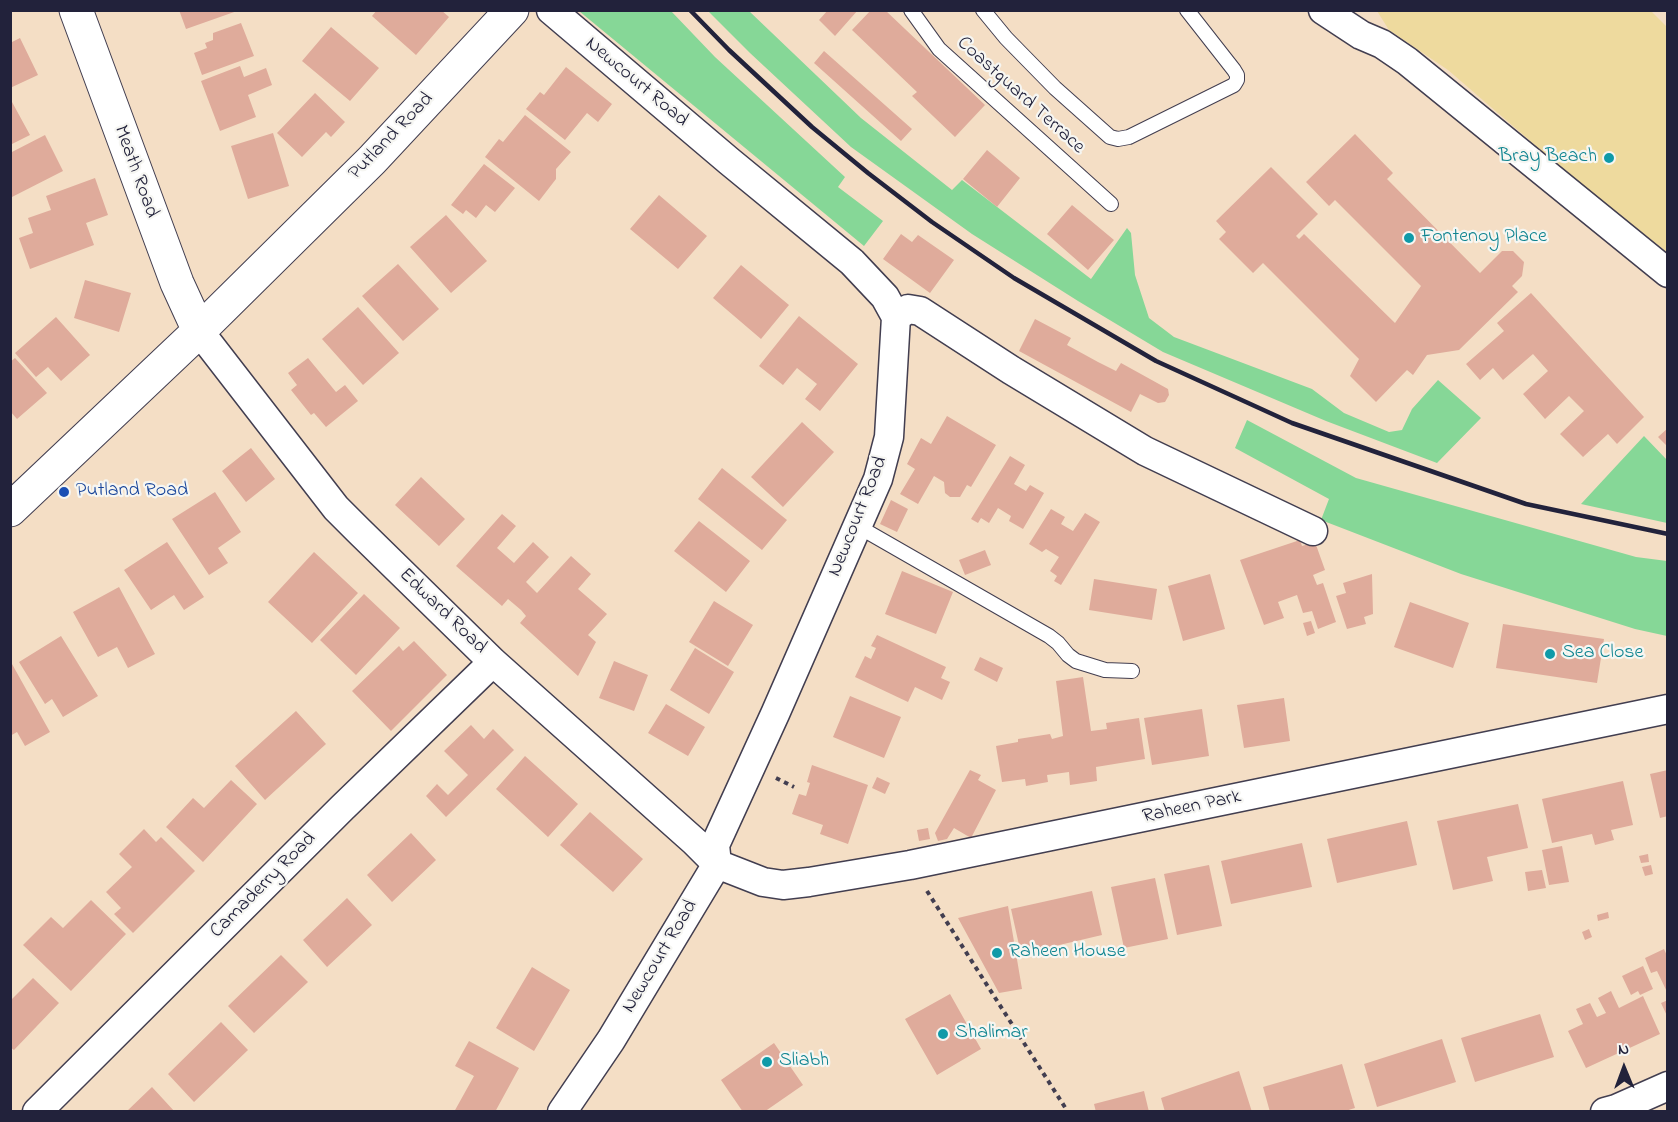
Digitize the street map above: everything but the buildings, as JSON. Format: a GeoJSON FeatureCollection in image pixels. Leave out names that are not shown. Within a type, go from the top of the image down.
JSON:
{"type":"FeatureCollection","features":[{"type":"Feature","properties":{"kind":"main road","name":"Meath Road"},"geometry":{"type":"LineString","coordinates":[[76,10],[177,284],[199,331]]}},
{"type":"Feature","properties":{"kind":"main road","name":"Putland Road"},"geometry":{"type":"LineString","coordinates":[[10,510],[199,331],[372,160],[512,10]]}},
{"type":"Feature","properties":{"kind":"street","name":"Newcourt Road"},"geometry":{"type":"LineString","coordinates":[[551,10],[852,262],[885,297],[896,317],[889,438],[878,479],[755,761],[715,845],[717,864],[611,1040],[562,1112]]}},
{"type":"Feature","properties":{"kind":"street"},"geometry":{"type":"LineString","coordinates":[[1323,10],[1361,35],[1382,44],[1407,60],[1668,273]]}},
{"type":"Feature","properties":{"kind":"street"},"geometry":{"type":"LineString","coordinates":[[896,317],[908,309],[920,312],[1145,451],[1313,531]]}},
{"type":"Feature","properties":{"kind":"street","name":"Edward Road"},"geometry":{"type":"LineString","coordinates":[[199,331],[336,508],[494,662],[717,864]]}},
{"type":"Feature","properties":{"kind":"street","name":"Camaderry Road"},"geometry":{"type":"LineString","coordinates":[[37,1112],[325,825],[494,662]]}},
{"type":"Feature","properties":{"kind":"street","name":"Raheen Park"},"geometry":{"type":"LineString","coordinates":[[717,864],[763,882],[783,885],[910,865],[1668,709]]}},
{"type":"Feature","properties":{"kind":"street"},"geometry":{"type":"LineString","coordinates":[[1605,1112],[1668,1086]]}},
{"type":"Feature","properties":{"kind":"lane","name":"Coastguard Terrace"},"geometry":{"type":"LineString","coordinates":[[910,10],[939,49],[1111,204]]}},
{"type":"Feature","properties":{"kind":"lane"},"geometry":{"type":"LineString","coordinates":[[983,10],[1006,38],[1055,88],[1110,137],[1124,139],[1234,85],[1237,80],[1234,70],[1187,10]]}},
{"type":"Feature","properties":{"kind":"lane"},"geometry":{"type":"LineString","coordinates":[[859,526],[1049,636],[1076,661],[1105,670],[1132,671]]}},
{"type":"Feature","properties":{"kind":"path"},"geometry":{"type":"LineString","coordinates":[[910,865],[1068,1112]]}},
{"type":"Feature","properties":{"kind":"green space"},"geometry":{"type":"Polygon","coordinates":[[[579,11],[671,11],[715,57],[845,177],[838,187],[883,221],[864,246],[579,11]]]}},
{"type":"Feature","properties":{"kind":"green space"},"geometry":{"type":"Polygon","coordinates":[[[708,11],[749,11],[861,118],[952,190],[962,180],[1091,279],[1127,228],[1131,233],[1135,275],[1149,318],[1174,337],[1312,389],[1344,413],[1389,432],[1402,430],[1412,409],[1438,380],[1481,418],[1437,463],[1326,421],[1163,352],[972,234],[851,147],[708,11]]]}},
{"type":"Feature","properties":{"kind":"green space"},"geometry":{"type":"Polygon","coordinates":[[[1247,420],[1356,478],[1636,557],[1667,561],[1667,636],[1635,629],[1461,574],[1321,520],[1329,499],[1235,448],[1247,420]]]}},
{"type":"Feature","properties":{"kind":"green space"},"geometry":{"type":"Polygon","coordinates":[[[1644,436],[1667,460],[1667,523],[1581,504],[1644,436]]]}},
{"type":"Feature","properties":{"kind":"sand","name":"Bray Beach"},"geometry":{"type":"Polygon","coordinates":[[[1377,11],[1651,11],[1667,27],[1667,252],[1586,189],[1448,70],[1389,30],[1377,11]]]}},
{"type":"Feature","properties":{"kind":"railway"},"geometry":{"type":"LineString","coordinates":[[690,10],[729,50],[812,127],[932,222],[1014,278],[1156,361],[1292,423],[1526,504],[1668,534]]}},
{"type":"Feature","properties":{"kind":"place","name":"Bray Beach"},"geometry":{"type":"Point","coordinates":[1609,158]}},
{"type":"Feature","properties":{"kind":"place","name":"Fontenoy Place"},"geometry":{"type":"Point","coordinates":[1409,238]}},
{"type":"Feature","properties":{"kind":"place","name":"Putland Road"},"geometry":{"type":"Point","coordinates":[64,492]}},
{"type":"Feature","properties":{"kind":"place","name":"Sea Close"},"geometry":{"type":"Point","coordinates":[1550,654]}},
{"type":"Feature","properties":{"kind":"place","name":"Raheen House"},"geometry":{"type":"Point","coordinates":[997,953]}},
{"type":"Feature","properties":{"kind":"place","name":"Shalimar"},"geometry":{"type":"Point","coordinates":[943,1034]}},
{"type":"Feature","properties":{"kind":"place","name":"Sliabh"},"geometry":{"type":"Point","coordinates":[767,1062]}}]}
